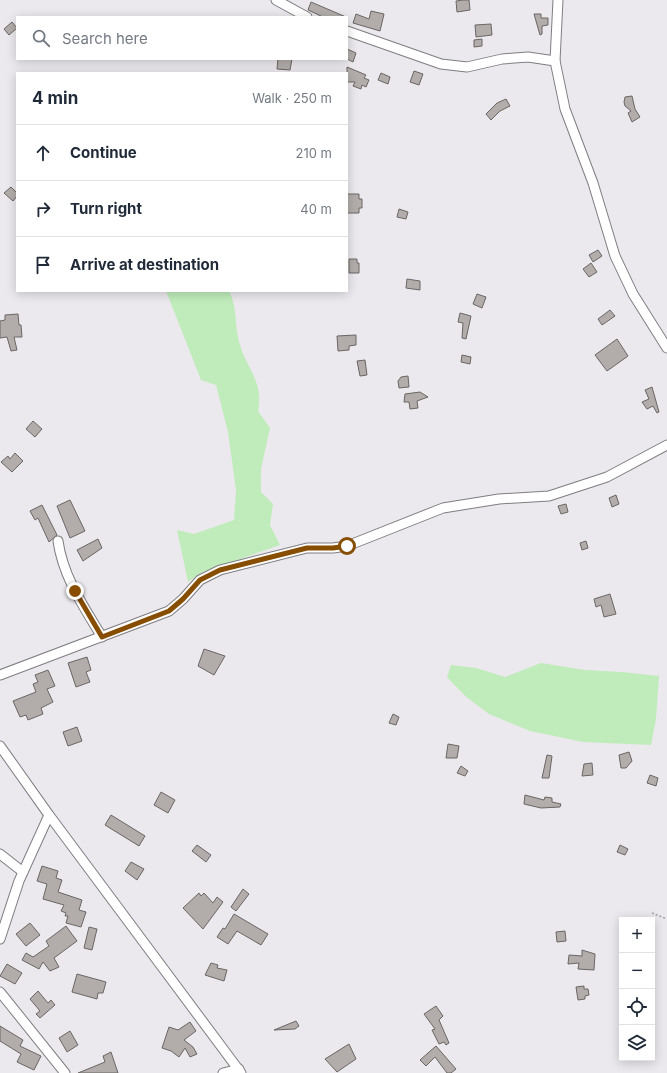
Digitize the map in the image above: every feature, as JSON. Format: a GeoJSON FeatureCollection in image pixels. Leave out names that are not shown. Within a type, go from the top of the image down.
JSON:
{"type":"FeatureCollection","features":[{"type":"Feature","properties":{"kind":"street"},"geometry":{"type":"LineString","coordinates":[[276,0],[305,16]]}},
{"type":"Feature","properties":{"kind":"street"},"geometry":{"type":"LineString","coordinates":[[558,0],[555,61],[565,109],[593,183],[615,256],[633,294],[667,348]]}},
{"type":"Feature","properties":{"kind":"street"},"geometry":{"type":"LineString","coordinates":[[348,31],[440,64],[467,67],[502,59],[528,57],[555,61]]}},
{"type":"Feature","properties":{"kind":"street"},"geometry":{"type":"LineString","coordinates":[[0,675],[169,611],[183,599],[200,580],[220,570],[307,548],[333,548],[347,546],[444,508],[499,499],[549,496],[607,477],[667,445]]}},
{"type":"Feature","properties":{"kind":"street"},"geometry":{"type":"LineString","coordinates":[[58,541],[61,559],[75,591],[102,637]]}},
{"type":"Feature","properties":{"kind":"street"},"geometry":{"type":"LineString","coordinates":[[0,746],[49,815],[240,1071]]}},
{"type":"Feature","properties":{"kind":"street"},"geometry":{"type":"LineString","coordinates":[[0,939],[23,872],[49,815]]}},
{"type":"Feature","properties":{"kind":"street"},"geometry":{"type":"LineString","coordinates":[[0,854],[23,872]]}},
{"type":"Feature","properties":{"kind":"street"},"geometry":{"type":"LineString","coordinates":[[0,992],[65,1073]]}},
{"type":"Feature","properties":{"kind":"street"},"geometry":{"type":"LineString","coordinates":[[223,1073],[240,1071]]}},
{"type":"Feature","properties":{"kind":"path"},"geometry":{"type":"LineString","coordinates":[[652,912],[667,919]]}},
{"type":"Feature","properties":{"kind":"green space"},"geometry":{"type":"Polygon","coordinates":[[[166,292],[230,292],[232,297],[238,338],[259,392],[258,411],[270,428],[261,469],[261,492],[273,504],[270,525],[280,545],[203,572],[188,582],[177,530],[194,534],[234,520],[236,490],[228,432],[216,385],[201,380],[166,292]]]}},
{"type":"Feature","properties":{"kind":"green space"},"geometry":{"type":"Polygon","coordinates":[[[541,663],[585,670],[659,676],[656,719],[651,745],[583,742],[530,731],[489,714],[465,696],[447,677],[451,665],[476,668],[505,677],[541,663]]]}},
{"type":"Feature","properties":{"kind":"building"},"geometry":{"type":"Polygon","coordinates":[[[469,0],[470,10],[457,12],[456,1],[469,0]]]}},
{"type":"Feature","properties":{"kind":"building"},"geometry":{"type":"Polygon","coordinates":[[[311,2],[344,16],[321,16],[308,10],[311,2]]]}},
{"type":"Feature","properties":{"kind":"building"},"geometry":{"type":"Polygon","coordinates":[[[371,11],[384,14],[380,31],[353,23],[356,14],[369,19],[371,11]]]}},
{"type":"Feature","properties":{"kind":"building"},"geometry":{"type":"Polygon","coordinates":[[[534,14],[541,14],[541,18],[548,18],[548,25],[542,26],[542,34],[540,35],[534,14]]]}},
{"type":"Feature","properties":{"kind":"building"},"geometry":{"type":"Polygon","coordinates":[[[12,22],[16,27],[16,29],[9,35],[4,29],[12,22]]]}},
{"type":"Feature","properties":{"kind":"building"},"geometry":{"type":"Polygon","coordinates":[[[491,24],[492,35],[476,37],[475,25],[491,24]]]}},
{"type":"Feature","properties":{"kind":"building"},"geometry":{"type":"Polygon","coordinates":[[[482,39],[482,46],[474,47],[474,40],[482,39]]]}},
{"type":"Feature","properties":{"kind":"building"},"geometry":{"type":"Polygon","coordinates":[[[348,49],[356,53],[353,62],[348,60],[348,49]]]}},
{"type":"Feature","properties":{"kind":"building"},"geometry":{"type":"Polygon","coordinates":[[[278,60],[292,60],[290,70],[277,69],[278,60]]]}},
{"type":"Feature","properties":{"kind":"building"},"geometry":{"type":"Polygon","coordinates":[[[347,67],[366,75],[364,78],[369,80],[366,87],[362,85],[361,89],[353,86],[355,82],[348,82],[347,67]]]}},
{"type":"Feature","properties":{"kind":"building"},"geometry":{"type":"Polygon","coordinates":[[[414,71],[423,74],[419,85],[410,82],[414,71]]]}},
{"type":"Feature","properties":{"kind":"building"},"geometry":{"type":"Polygon","coordinates":[[[381,73],[390,77],[388,84],[378,80],[381,73]]]}},
{"type":"Feature","properties":{"kind":"building"},"geometry":{"type":"Polygon","coordinates":[[[632,96],[635,109],[640,117],[632,122],[628,113],[631,111],[625,106],[624,102],[625,97],[632,96]]]}},
{"type":"Feature","properties":{"kind":"building"},"geometry":{"type":"Polygon","coordinates":[[[506,99],[510,106],[500,111],[491,120],[486,114],[497,103],[506,99]]]}},
{"type":"Feature","properties":{"kind":"building"},"geometry":{"type":"Polygon","coordinates":[[[11,187],[16,192],[16,197],[13,201],[4,193],[11,187]]]}},
{"type":"Feature","properties":{"kind":"building"},"geometry":{"type":"Polygon","coordinates":[[[348,194],[359,194],[359,199],[362,199],[362,208],[359,208],[359,213],[348,213],[348,194]]]}},
{"type":"Feature","properties":{"kind":"building"},"geometry":{"type":"Polygon","coordinates":[[[399,209],[408,212],[406,219],[397,217],[399,209]]]}},
{"type":"Feature","properties":{"kind":"building"},"geometry":{"type":"Polygon","coordinates":[[[598,250],[602,256],[593,262],[589,255],[598,250]]]}},
{"type":"Feature","properties":{"kind":"building"},"geometry":{"type":"Polygon","coordinates":[[[349,259],[357,259],[357,263],[359,263],[359,273],[349,273],[349,259]]]}},
{"type":"Feature","properties":{"kind":"building"},"geometry":{"type":"Polygon","coordinates":[[[591,263],[597,272],[589,277],[583,269],[591,263]]]}},
{"type":"Feature","properties":{"kind":"building"},"geometry":{"type":"Polygon","coordinates":[[[407,279],[420,281],[420,290],[406,288],[407,279]]]}},
{"type":"Feature","properties":{"kind":"building"},"geometry":{"type":"Polygon","coordinates":[[[477,294],[486,297],[482,308],[473,304],[477,294]]]}},
{"type":"Feature","properties":{"kind":"building"},"geometry":{"type":"Polygon","coordinates":[[[610,310],[615,316],[602,325],[598,319],[610,310]]]}},
{"type":"Feature","properties":{"kind":"building"},"geometry":{"type":"Polygon","coordinates":[[[460,313],[471,316],[466,339],[462,338],[463,323],[458,322],[460,313]]]}},
{"type":"Feature","properties":{"kind":"building"},"geometry":{"type":"Polygon","coordinates":[[[18,314],[22,337],[14,337],[17,350],[11,351],[7,337],[0,338],[0,321],[5,320],[5,315],[18,314]]]}},
{"type":"Feature","properties":{"kind":"building"},"geometry":{"type":"Polygon","coordinates":[[[356,335],[356,345],[349,346],[349,350],[338,351],[337,336],[356,335]]]}},
{"type":"Feature","properties":{"kind":"building"},"geometry":{"type":"Polygon","coordinates":[[[617,339],[628,356],[607,371],[595,355],[617,339]]]}},
{"type":"Feature","properties":{"kind":"building"},"geometry":{"type":"Polygon","coordinates":[[[462,355],[471,357],[470,364],[461,362],[462,355]]]}},
{"type":"Feature","properties":{"kind":"building"},"geometry":{"type":"Polygon","coordinates":[[[365,360],[367,375],[360,376],[357,361],[365,360]]]}},
{"type":"Feature","properties":{"kind":"building"},"geometry":{"type":"Polygon","coordinates":[[[408,376],[409,387],[399,388],[398,381],[401,377],[408,376]]]}},
{"type":"Feature","properties":{"kind":"building"},"geometry":{"type":"Polygon","coordinates":[[[652,387],[659,412],[657,413],[653,406],[647,409],[642,402],[649,399],[645,390],[652,387]]]}},
{"type":"Feature","properties":{"kind":"building"},"geometry":{"type":"Polygon","coordinates":[[[420,392],[428,397],[417,401],[418,408],[410,409],[409,402],[404,402],[405,394],[420,392]]]}},
{"type":"Feature","properties":{"kind":"building"},"geometry":{"type":"Polygon","coordinates":[[[33,421],[42,429],[35,437],[26,429],[33,421]]]}},
{"type":"Feature","properties":{"kind":"building"},"geometry":{"type":"Polygon","coordinates":[[[15,453],[23,461],[12,472],[1,462],[8,456],[10,459],[15,453]]]}},
{"type":"Feature","properties":{"kind":"building"},"geometry":{"type":"Polygon","coordinates":[[[616,495],[619,504],[612,507],[609,498],[616,495]]]}},
{"type":"Feature","properties":{"kind":"building"},"geometry":{"type":"Polygon","coordinates":[[[70,500],[85,531],[70,538],[57,506],[70,500]]]}},
{"type":"Feature","properties":{"kind":"building"},"geometry":{"type":"Polygon","coordinates":[[[566,504],[568,512],[561,514],[558,506],[566,504]]]}},
{"type":"Feature","properties":{"kind":"building"},"geometry":{"type":"Polygon","coordinates":[[[42,505],[57,535],[49,542],[38,518],[35,520],[30,511],[42,505]]]}},
{"type":"Feature","properties":{"kind":"building"},"geometry":{"type":"Polygon","coordinates":[[[98,539],[102,548],[83,561],[77,550],[98,539]]]}},
{"type":"Feature","properties":{"kind":"building"},"geometry":{"type":"Polygon","coordinates":[[[586,541],[588,548],[582,550],[580,543],[586,541]]]}},
{"type":"Feature","properties":{"kind":"building"},"geometry":{"type":"Polygon","coordinates":[[[610,594],[616,614],[604,617],[601,605],[596,607],[594,599],[610,594]]]}},
{"type":"Feature","properties":{"kind":"building"},"geometry":{"type":"Polygon","coordinates":[[[204,649],[225,656],[214,675],[198,666],[204,649]]]}},
{"type":"Feature","properties":{"kind":"building"},"geometry":{"type":"Polygon","coordinates":[[[87,657],[91,670],[86,672],[90,682],[76,687],[68,663],[87,657]]]}},
{"type":"Feature","properties":{"kind":"building"},"geometry":{"type":"Polygon","coordinates":[[[48,670],[55,686],[47,689],[53,702],[41,708],[43,714],[28,720],[26,715],[20,717],[13,701],[36,692],[33,684],[38,682],[35,675],[48,670]]]}},
{"type":"Feature","properties":{"kind":"building"},"geometry":{"type":"Polygon","coordinates":[[[393,714],[399,717],[396,725],[389,723],[393,714]]]}},
{"type":"Feature","properties":{"kind":"building"},"geometry":{"type":"Polygon","coordinates":[[[77,727],[82,741],[68,746],[63,732],[77,727]]]}},
{"type":"Feature","properties":{"kind":"building"},"geometry":{"type":"Polygon","coordinates":[[[448,744],[459,746],[457,758],[446,758],[448,744]]]}},
{"type":"Feature","properties":{"kind":"building"},"geometry":{"type":"Polygon","coordinates":[[[629,752],[632,761],[626,768],[621,768],[619,755],[629,752]]]}},
{"type":"Feature","properties":{"kind":"building"},"geometry":{"type":"Polygon","coordinates":[[[547,755],[552,756],[549,778],[542,778],[547,755]]]}},
{"type":"Feature","properties":{"kind":"building"},"geometry":{"type":"Polygon","coordinates":[[[592,763],[593,775],[582,776],[584,764],[592,763]]]}},
{"type":"Feature","properties":{"kind":"building"},"geometry":{"type":"Polygon","coordinates":[[[461,766],[468,771],[465,776],[457,773],[461,766]]]}},
{"type":"Feature","properties":{"kind":"building"},"geometry":{"type":"Polygon","coordinates":[[[650,775],[658,778],[656,786],[647,783],[650,775]]]}},
{"type":"Feature","properties":{"kind":"building"},"geometry":{"type":"Polygon","coordinates":[[[161,792],[175,800],[168,813],[154,805],[161,792]]]}},
{"type":"Feature","properties":{"kind":"building"},"geometry":{"type":"Polygon","coordinates":[[[525,795],[544,800],[545,797],[552,798],[552,802],[561,804],[560,807],[541,808],[524,804],[525,795]]]}},
{"type":"Feature","properties":{"kind":"building"},"geometry":{"type":"Polygon","coordinates":[[[111,815],[145,836],[139,846],[105,825],[111,815]]]}},
{"type":"Feature","properties":{"kind":"building"},"geometry":{"type":"Polygon","coordinates":[[[197,845],[211,855],[206,862],[192,851],[197,845]]]}},
{"type":"Feature","properties":{"kind":"building"},"geometry":{"type":"Polygon","coordinates":[[[620,845],[628,849],[625,855],[617,852],[620,845]]]}},
{"type":"Feature","properties":{"kind":"building"},"geometry":{"type":"Polygon","coordinates":[[[131,862],[144,869],[137,880],[125,871],[131,862]]]}},
{"type":"Feature","properties":{"kind":"building"},"geometry":{"type":"Polygon","coordinates":[[[42,866],[58,871],[56,878],[62,880],[58,892],[82,900],[79,910],[86,912],[81,927],[66,923],[68,916],[65,916],[66,913],[61,911],[64,905],[43,899],[47,884],[37,881],[42,866]]]}},
{"type":"Feature","properties":{"kind":"building"},"geometry":{"type":"Polygon","coordinates":[[[243,889],[249,894],[236,911],[231,907],[243,889]]]}},
{"type":"Feature","properties":{"kind":"building"},"geometry":{"type":"Polygon","coordinates":[[[199,893],[201,896],[204,893],[213,903],[217,897],[223,902],[203,929],[183,908],[199,893]]]}},
{"type":"Feature","properties":{"kind":"building"},"geometry":{"type":"Polygon","coordinates":[[[234,914],[268,934],[261,945],[237,931],[228,944],[217,937],[223,928],[225,929],[234,914]]]}},
{"type":"Feature","properties":{"kind":"building"},"geometry":{"type":"Polygon","coordinates":[[[30,923],[40,935],[26,946],[16,934],[30,923]]]}},
{"type":"Feature","properties":{"kind":"building"},"geometry":{"type":"Polygon","coordinates":[[[66,926],[77,941],[54,958],[59,967],[50,971],[43,962],[39,969],[22,960],[26,953],[33,957],[49,946],[46,941],[66,926]]]}},
{"type":"Feature","properties":{"kind":"building"},"geometry":{"type":"Polygon","coordinates":[[[89,927],[97,929],[92,950],[84,948],[89,927]]]}},
{"type":"Feature","properties":{"kind":"building"},"geometry":{"type":"Polygon","coordinates":[[[565,931],[566,941],[557,942],[556,932],[565,931]]]}},
{"type":"Feature","properties":{"kind":"building"},"geometry":{"type":"Polygon","coordinates":[[[582,950],[595,954],[594,970],[578,969],[579,963],[568,964],[569,955],[582,956],[582,950]]]}},
{"type":"Feature","properties":{"kind":"building"},"geometry":{"type":"Polygon","coordinates":[[[211,963],[218,965],[217,968],[227,970],[224,981],[205,975],[211,963]]]}},
{"type":"Feature","properties":{"kind":"building"},"geometry":{"type":"Polygon","coordinates":[[[7,964],[22,973],[15,984],[0,976],[7,964]]]}},
{"type":"Feature","properties":{"kind":"building"},"geometry":{"type":"Polygon","coordinates":[[[77,974],[106,982],[103,993],[98,993],[97,999],[72,992],[77,974]]]}},
{"type":"Feature","properties":{"kind":"building"},"geometry":{"type":"Polygon","coordinates":[[[584,986],[584,989],[588,989],[589,995],[585,996],[585,999],[578,1000],[576,987],[584,986]]]}},
{"type":"Feature","properties":{"kind":"building"},"geometry":{"type":"Polygon","coordinates":[[[38,991],[48,1003],[51,1000],[55,1005],[40,1018],[36,1014],[40,1011],[30,999],[38,991]]]}},
{"type":"Feature","properties":{"kind":"building"},"geometry":{"type":"Polygon","coordinates":[[[436,1006],[443,1016],[439,1020],[449,1043],[446,1045],[444,1042],[439,1044],[432,1030],[435,1029],[424,1014],[436,1006]]]}},
{"type":"Feature","properties":{"kind":"building"},"geometry":{"type":"Polygon","coordinates":[[[296,1021],[299,1026],[295,1029],[274,1030],[296,1021]]]}},
{"type":"Feature","properties":{"kind":"building"},"geometry":{"type":"Polygon","coordinates":[[[190,1022],[196,1031],[184,1040],[193,1047],[197,1054],[190,1057],[185,1048],[179,1057],[171,1051],[162,1048],[169,1027],[178,1030],[190,1022]]]}},
{"type":"Feature","properties":{"kind":"building"},"geometry":{"type":"Polygon","coordinates":[[[0,1026],[23,1040],[20,1046],[41,1056],[34,1070],[17,1062],[21,1054],[0,1041],[0,1026]]]}},
{"type":"Feature","properties":{"kind":"building"},"geometry":{"type":"Polygon","coordinates":[[[70,1031],[78,1045],[67,1052],[59,1038],[70,1031]]]}},
{"type":"Feature","properties":{"kind":"building"},"geometry":{"type":"Polygon","coordinates":[[[349,1044],[356,1059],[337,1072],[325,1059],[349,1044]]]}},
{"type":"Feature","properties":{"kind":"building"},"geometry":{"type":"Polygon","coordinates":[[[436,1046],[456,1069],[451,1073],[447,1073],[435,1057],[426,1066],[420,1060],[436,1046]]]}},
{"type":"Feature","properties":{"kind":"building"},"geometry":{"type":"Polygon","coordinates":[[[111,1052],[118,1073],[78,1073],[105,1062],[103,1056],[111,1052]]]}},
{"type":"Feature","properties":{"kind":"route"},"geometry":{"type":"LineString","coordinates":[[75,591],[102,637],[169,611],[183,599],[200,580],[220,570],[307,548],[333,548],[347,546]]}}]}
